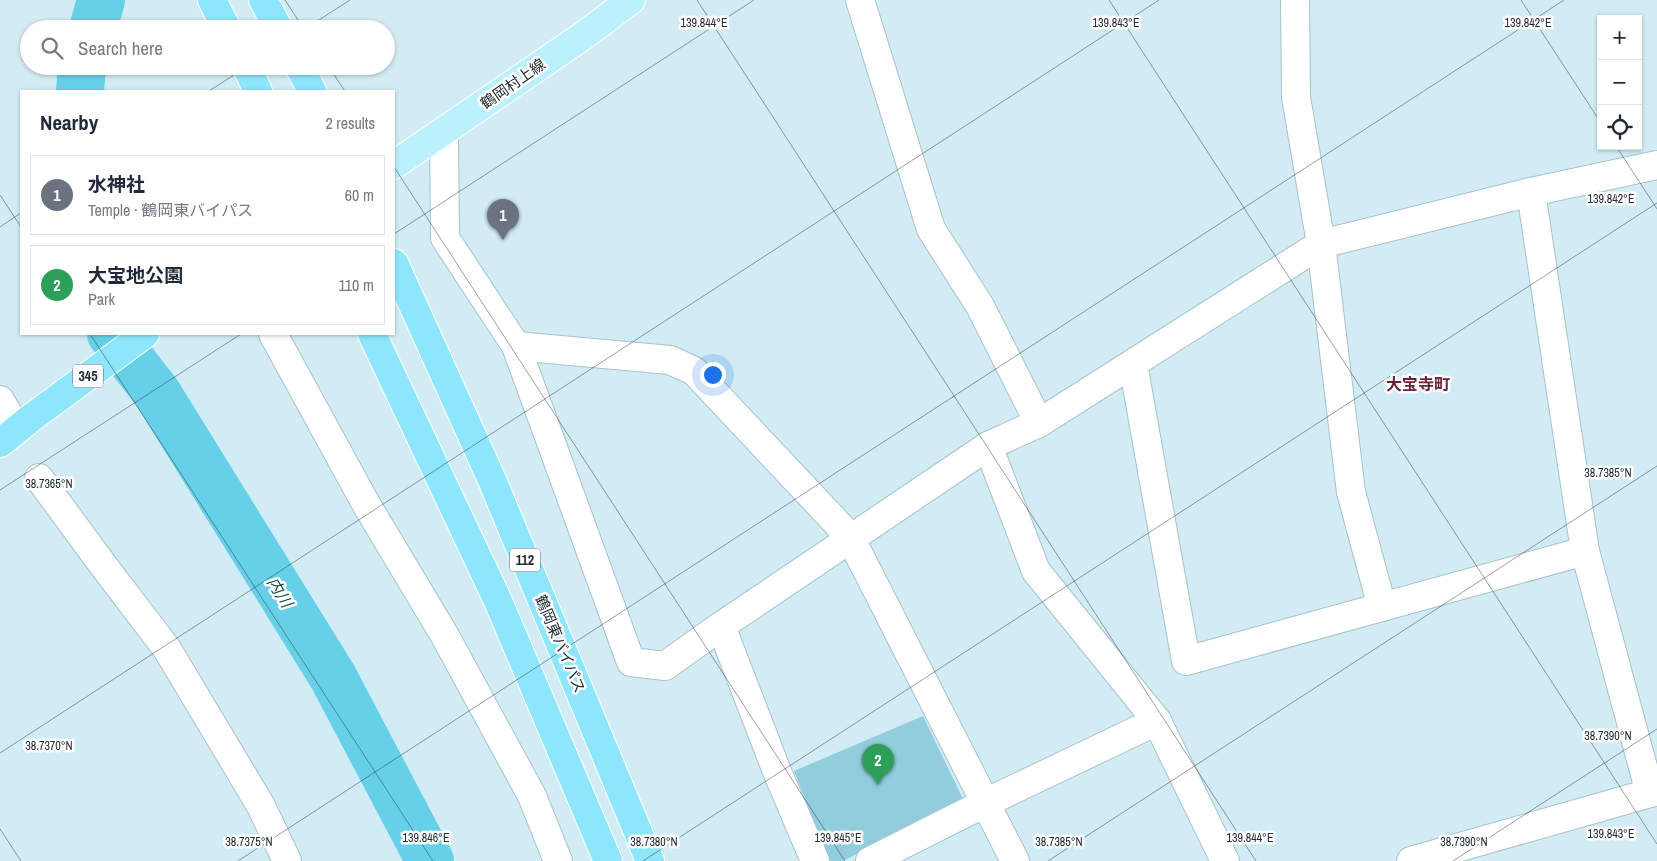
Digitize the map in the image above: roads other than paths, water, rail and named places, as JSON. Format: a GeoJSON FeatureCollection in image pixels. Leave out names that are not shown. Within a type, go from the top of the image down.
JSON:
{"type":"FeatureCollection","features":[{"type":"Feature","properties":{"kind":"highway"},"geometry":{"type":"LineString","coordinates":[[263,0],[274,20]]}},
{"type":"Feature","properties":{"kind":"highway"},"geometry":{"type":"LineString","coordinates":[[250,75],[258,90]]}},
{"type":"Feature","properties":{"kind":"highway"},"geometry":{"type":"LineString","coordinates":[[304,75],[311,90]]}},
{"type":"Feature","properties":{"kind":"highway","name":"鶴岡東バイパス"},"geometry":{"type":"LineString","coordinates":[[395,265],[492,480],[650,861]]}},
{"type":"Feature","properties":{"kind":"highway","name":"345"},"geometry":{"type":"LineString","coordinates":[[16,430],[144,335]]}},
{"type":"Feature","properties":{"kind":"highway"},"geometry":{"type":"LineString","coordinates":[[372,335],[498,601],[608,861]]}},
{"type":"Feature","properties":{"kind":"main road","name":"鶴岡村上線"},"geometry":{"type":"LineString","coordinates":[[395,164],[631,0]]}},
{"type":"Feature","properties":{"kind":"street"},"geometry":{"type":"LineString","coordinates":[[860,0],[931,229],[980,306],[1039,423]]}},
{"type":"Feature","properties":{"kind":"street"},"geometry":{"type":"LineString","coordinates":[[1295,0],[1296,97],[1321,244],[1350,492],[1382,607]]}},
{"type":"Feature","properties":{"kind":"street"},"geometry":{"type":"LineString","coordinates":[[444,132],[445,238],[516,346],[631,662],[665,666],[850,537],[988,446],[1039,423],[1321,244],[1531,192],[1657,164]]}},
{"type":"Feature","properties":{"kind":"street"},"geometry":{"type":"LineString","coordinates":[[1410,861],[1654,792],[1585,550],[1531,192]]}},
{"type":"Feature","properties":{"kind":"street"},"geometry":{"type":"LineString","coordinates":[[274,335],[366,504],[445,636],[532,796],[558,861]]}},
{"type":"Feature","properties":{"kind":"street"},"geometry":{"type":"LineString","coordinates":[[516,346],[670,360],[694,371],[850,537],[1016,861]]}},
{"type":"Feature","properties":{"kind":"street"},"geometry":{"type":"LineString","coordinates":[[1133,364],[1186,661],[1585,550]]}},
{"type":"Feature","properties":{"kind":"street"},"geometry":{"type":"LineString","coordinates":[[0,400],[16,430]]}},
{"type":"Feature","properties":{"kind":"street"},"geometry":{"type":"LineString","coordinates":[[988,446],[1036,571],[1157,721],[1226,861]]}},
{"type":"Feature","properties":{"kind":"street"},"geometry":{"type":"LineString","coordinates":[[40,478],[167,649],[261,806],[287,861]]}},
{"type":"Feature","properties":{"kind":"street"},"geometry":{"type":"LineString","coordinates":[[721,626],[776,769],[815,861]]}},
{"type":"Feature","properties":{"kind":"street"},"geometry":{"type":"LineString","coordinates":[[870,861],[985,803],[1157,721]]}},
{"type":"Feature","properties":{"kind":"waterway","name":"内川"},"geometry":{"type":"LineString","coordinates":[[95,20],[101,0]]}},
{"type":"Feature","properties":{"kind":"waterway","name":"内川"},"geometry":{"type":"LineString","coordinates":[[80,90],[81,75]]}},
{"type":"Feature","properties":{"kind":"waterway","name":"内川"},"geometry":{"type":"LineString","coordinates":[[112,335],[157,393],[333,677],[430,861]]}},
{"type":"Feature","properties":{"kind":"place","name":"水神社"},"geometry":{"type":"Point","coordinates":[503,240]}},
{"type":"Feature","properties":{"kind":"place","name":"大宝地公園"},"geometry":{"type":"Point","coordinates":[878,785]}},
{"type":"Feature","properties":{"kind":"district","name":"大宝寺町"},"geometry":{"type":"Point","coordinates":[1418,384]}}]}
